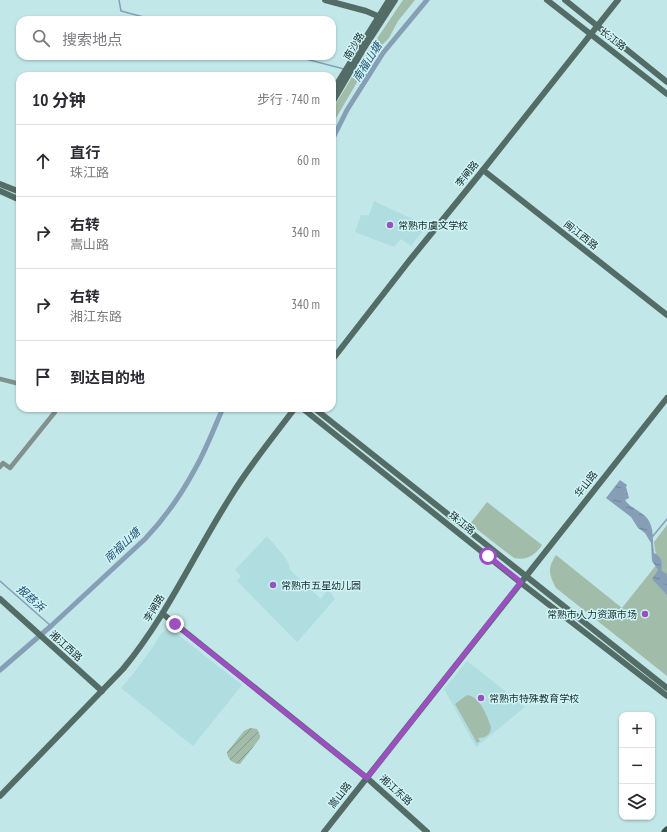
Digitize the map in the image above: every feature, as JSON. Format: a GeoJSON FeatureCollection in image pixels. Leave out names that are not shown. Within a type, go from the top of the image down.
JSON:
{"type":"FeatureCollection","features":[{"type":"Feature","properties":{"kind":"street"},"geometry":{"type":"LineString","coordinates":[[325,0],[366,11],[380,17]]}},
{"type":"Feature","properties":{"kind":"street","name":"南沙路"},"geometry":{"type":"LineString","coordinates":[[336,87],[364,48],[389,0]]}},
{"type":"Feature","properties":{"kind":"street","name":"南沙路"},"geometry":{"type":"LineString","coordinates":[[380,17],[395,0]]}},
{"type":"Feature","properties":{"kind":"street","name":"长江路"},"geometry":{"type":"LineString","coordinates":[[547,0],[667,94]]}},
{"type":"Feature","properties":{"kind":"street","name":"长江路"},"geometry":{"type":"LineString","coordinates":[[565,0],[667,82]]}},
{"type":"Feature","properties":{"kind":"street","name":"李闸路"},"geometry":{"type":"LineString","coordinates":[[336,355],[409,261],[618,0]]}},
{"type":"Feature","properties":{"kind":"street","name":"南沙路"},"geometry":{"type":"LineString","coordinates":[[336,95],[346,74]]}},
{"type":"Feature","properties":{"kind":"street","name":"闽江西路"},"geometry":{"type":"LineString","coordinates":[[483,170],[667,315]]}},
{"type":"Feature","properties":{"kind":"street"},"geometry":{"type":"LineString","coordinates":[[0,184],[16,190]]}},
{"type":"Feature","properties":{"kind":"street"},"geometry":{"type":"LineString","coordinates":[[0,191],[16,198]]}},
{"type":"Feature","properties":{"kind":"street"},"geometry":{"type":"LineString","coordinates":[[0,379],[16,383]]}},
{"type":"Feature","properties":{"kind":"street","name":"华山路"},"geometry":{"type":"LineString","coordinates":[[521,582],[667,398]]}},
{"type":"Feature","properties":{"kind":"street"},"geometry":{"type":"LineString","coordinates":[[0,467],[3,463],[10,468],[55,412]]}},
{"type":"Feature","properties":{"kind":"street","name":"李闸路"},"geometry":{"type":"LineString","coordinates":[[0,796],[102,691],[138,651],[163,614],[230,497],[252,464],[292,412]]}},
{"type":"Feature","properties":{"kind":"street","name":"珠江路"},"geometry":{"type":"LineString","coordinates":[[307,412],[667,696]]}},
{"type":"Feature","properties":{"kind":"street","name":"珠江路"},"geometry":{"type":"LineString","coordinates":[[319,412],[667,688]]}},
{"type":"Feature","properties":{"kind":"street","name":"嵩山路"},"geometry":{"type":"LineString","coordinates":[[324,832],[521,582]]}},
{"type":"Feature","properties":{"kind":"street","name":"湘江西路"},"geometry":{"type":"LineString","coordinates":[[0,599],[102,691]]}},
{"type":"Feature","properties":{"kind":"street","name":"湘江东路"},"geometry":{"type":"LineString","coordinates":[[163,614],[367,778],[427,832]]}},
{"type":"Feature","properties":{"kind":"shaded area","name":"常熟市虞文学校"},"geometry":{"type":"Polygon","coordinates":[[[374,201],[419,222],[425,228],[411,246],[401,239],[394,247],[355,232],[361,215],[369,215],[374,201]]]}},
{"type":"Feature","properties":{"kind":"shaded area","name":"常熟市五星幼儿园"},"geometry":{"type":"Polygon","coordinates":[[[267,536],[284,556],[288,562],[290,570],[321,599],[328,589],[335,599],[297,642],[237,581],[241,576],[235,570],[267,536]]]}},
{"type":"Feature","properties":{"kind":"shaded area"},"geometry":{"type":"Polygon","coordinates":[[[167,629],[171,629],[242,685],[193,746],[121,688],[153,647],[160,635],[167,629]]]}},
{"type":"Feature","properties":{"kind":"shaded area","name":"常熟市特殊教育学校"},"geometry":{"type":"Polygon","coordinates":[[[467,661],[525,707],[476,747],[444,689],[467,661]]]}},
{"type":"Feature","properties":{"kind":"green space"},"geometry":{"type":"Polygon","coordinates":[[[403,0],[415,0],[398,21],[389,38],[379,48],[367,65],[336,118],[336,103],[360,64],[403,0]]]}},
{"type":"Feature","properties":{"kind":"green space"},"geometry":{"type":"Polygon","coordinates":[[[487,502],[542,545],[536,552],[527,558],[514,558],[470,524],[487,502]]]}},
{"type":"Feature","properties":{"kind":"green space"},"geometry":{"type":"Polygon","coordinates":[[[667,525],[667,676],[556,588],[552,579],[550,568],[556,555],[622,608],[657,564],[654,542],[667,525]]]}},
{"type":"Feature","properties":{"kind":"green space"},"geometry":{"type":"Polygon","coordinates":[[[467,695],[476,699],[482,707],[491,727],[489,734],[485,737],[478,738],[480,741],[477,743],[455,704],[467,695]]]}},
{"type":"Feature","properties":{"kind":"green space"},"geometry":{"type":"Polygon","coordinates":[[[250,728],[257,729],[260,738],[240,764],[231,761],[227,755],[227,752],[244,731],[250,728]]]}},
{"type":"Feature","properties":{"kind":"water"},"geometry":{"type":"Polygon","coordinates":[[[620,480],[627,485],[626,487],[629,498],[625,500],[645,516],[650,522],[654,553],[661,559],[662,571],[667,574],[667,595],[652,579],[658,570],[652,561],[651,543],[645,533],[638,528],[631,517],[606,498],[620,480]]]}},
{"type":"Feature","properties":{"kind":"waterway"},"geometry":{"type":"LineString","coordinates":[[119,0],[121,11],[140,16]]}},
{"type":"Feature","properties":{"kind":"waterway","name":"南福山塘"},"geometry":{"type":"LineString","coordinates":[[336,132],[347,110],[383,53],[427,0]]}},
{"type":"Feature","properties":{"kind":"waterway"},"geometry":{"type":"LineString","coordinates":[[309,60],[344,69]]}},
{"type":"Feature","properties":{"kind":"waterway"},"geometry":{"type":"LineString","coordinates":[[353,72],[370,76]]}},
{"type":"Feature","properties":{"kind":"waterway","name":"南福山塘"},"geometry":{"type":"LineString","coordinates":[[0,670],[51,626],[145,539],[159,523],[178,497],[195,469],[221,412]]}},
{"type":"Feature","properties":{"kind":"waterway"},"geometry":{"type":"LineString","coordinates":[[653,536],[667,519]]}},
{"type":"Feature","properties":{"kind":"waterway","name":"报慈浜"},"geometry":{"type":"LineString","coordinates":[[0,581],[51,626]]}},
{"type":"Feature","properties":{"kind":"place","name":"常熟市虞文学校"},"geometry":{"type":"Point","coordinates":[390,225]}},
{"type":"Feature","properties":{"kind":"place","name":"常熟市五星幼儿园"},"geometry":{"type":"Point","coordinates":[273,585]}},
{"type":"Feature","properties":{"kind":"place","name":"常熟市人力资源市场"},"geometry":{"type":"Point","coordinates":[645,614]}},
{"type":"Feature","properties":{"kind":"place","name":"常熟市特殊教育学校"},"geometry":{"type":"Point","coordinates":[481,698]}},
{"type":"Feature","properties":{"kind":"route"},"geometry":{"type":"LineString","coordinates":[[175,624],[367,778],[521,582],[488,556]]}}]}
